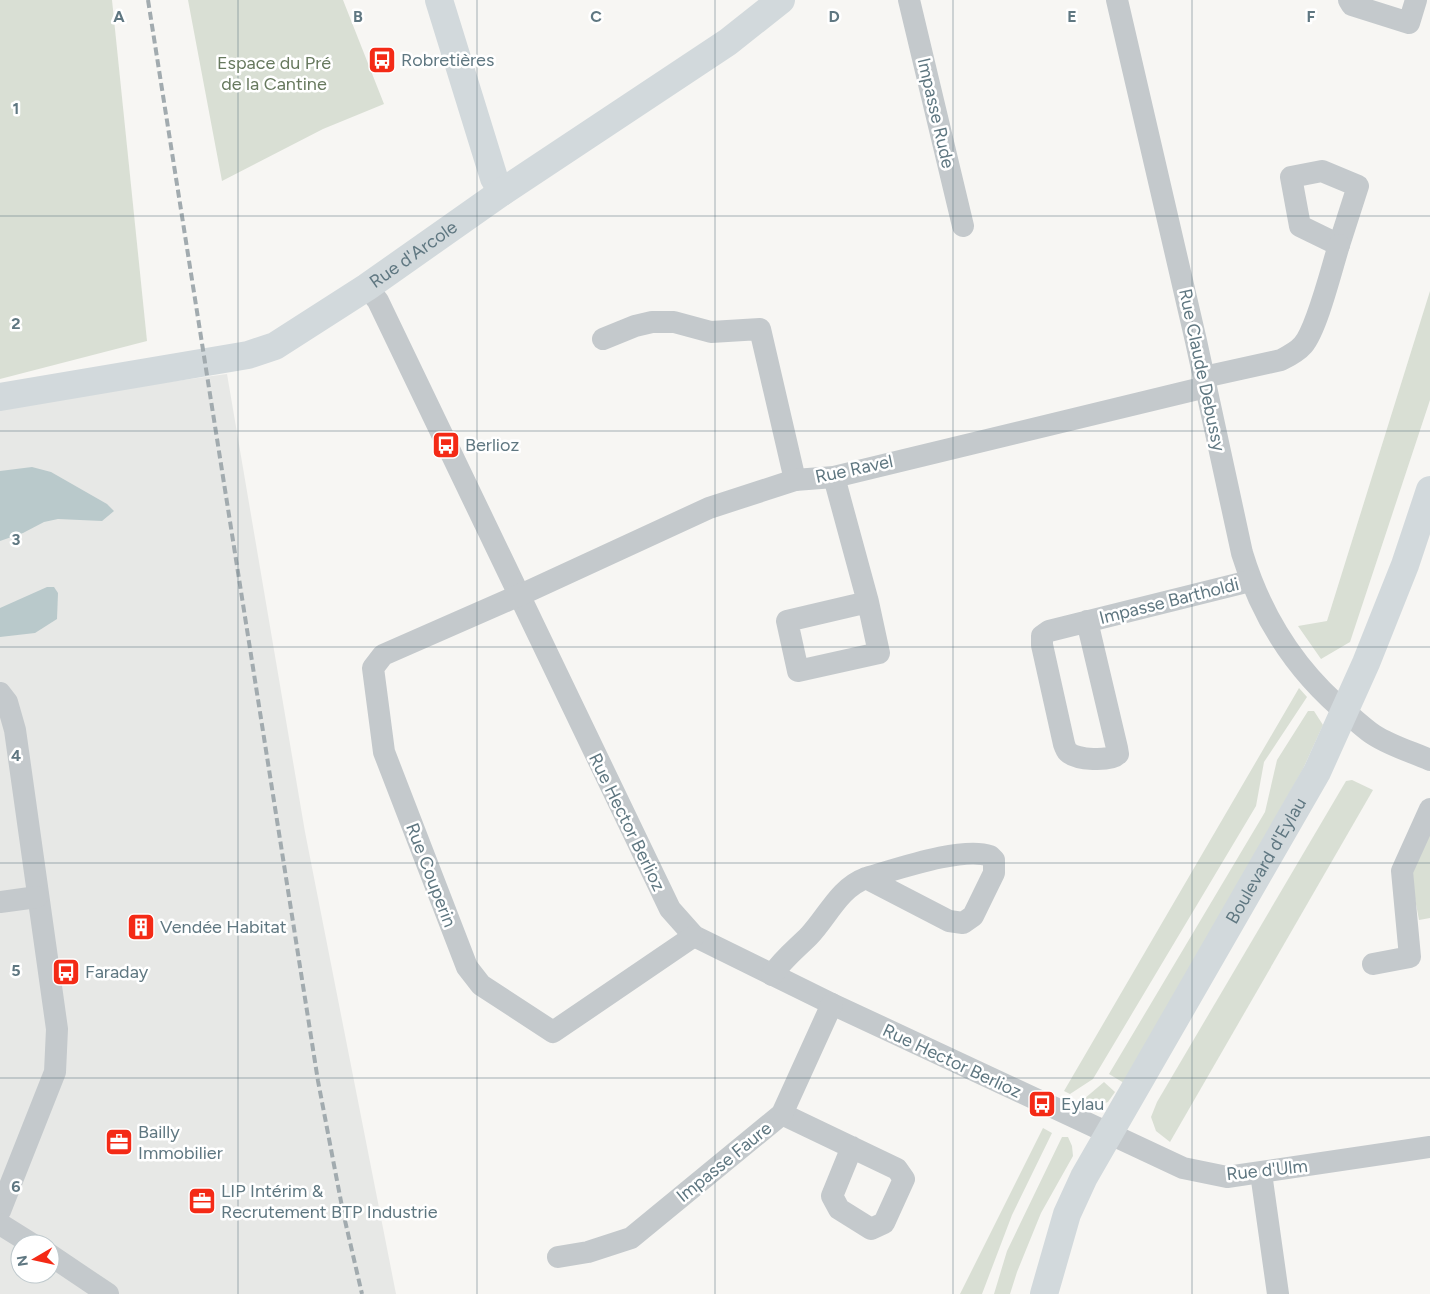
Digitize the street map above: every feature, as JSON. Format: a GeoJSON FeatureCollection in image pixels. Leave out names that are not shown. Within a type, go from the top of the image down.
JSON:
{"type":"FeatureCollection","features":[{"type":"Feature","properties":{"kind":"main road"},"geometry":{"type":"LineString","coordinates":[[439,0],[494,178],[502,192]]}},
{"type":"Feature","properties":{"kind":"main road","name":"Rue d'Arcole"},"geometry":{"type":"LineString","coordinates":[[0,397],[156,369],[248,355],[275,346],[367,287],[502,192],[728,42],[781,0]]}},
{"type":"Feature","properties":{"kind":"main road","name":"Boulevard d'Eylau"},"geometry":{"type":"LineString","coordinates":[[1026,1294],[1040,1256],[1067,1214],[1084,1177],[1111,1134],[1317,772],[1346,712],[1405,565],[1430,490]]}},
{"type":"Feature","properties":{"kind":"main road","name":"Boulevard d'Eylau"},"geometry":{"type":"LineString","coordinates":[[1044,1294],[1067,1214]]}},
{"type":"Feature","properties":{"kind":"street","name":"Impasse Rude"},"geometry":{"type":"LineString","coordinates":[[909,0],[963,226]]}},
{"type":"Feature","properties":{"kind":"street","name":"Rue Claude Debussy"},"geometry":{"type":"LineString","coordinates":[[1118,0],[1242,554],[1250,581],[1277,635],[1302,670],[1346,712],[1375,736],[1430,760]]}},
{"type":"Feature","properties":{"kind":"street"},"geometry":{"type":"LineString","coordinates":[[1349,0],[1352,5],[1409,22],[1416,0]]}},
{"type":"Feature","properties":{"kind":"street","name":"Rue Ravel"},"geometry":{"type":"LineString","coordinates":[[518,596],[709,508],[795,480],[834,476],[1205,382],[1281,360],[1304,344],[1312,330],[1339,244]]}},
{"type":"Feature","properties":{"kind":"street","name":"Rue Hector Berlioz"},"geometry":{"type":"LineString","coordinates":[[367,287],[378,301],[518,596],[670,909],[694,936],[832,1004],[1111,1134]]}},
{"type":"Feature","properties":{"kind":"street"},"geometry":{"type":"LineString","coordinates":[[603,339],[635,326],[652,322],[674,322],[711,332],[760,329],[795,480]]}},
{"type":"Feature","properties":{"kind":"street"},"geometry":{"type":"LineString","coordinates":[[834,476],[868,602]]}},
{"type":"Feature","properties":{"kind":"street","name":"Impasse Bartholdi"},"geometry":{"type":"LineString","coordinates":[[1087,622],[1118,754],[1114,758],[1106,760],[1076,756],[1068,752],[1064,744],[1042,645],[1042,636],[1049,630],[1250,581]]}},
{"type":"Feature","properties":{"kind":"street","name":"Rue Couperin"},"geometry":{"type":"LineString","coordinates":[[518,596],[384,655],[373,668],[384,752],[467,967],[481,985],[553,1032],[694,936]]}},
{"type":"Feature","properties":{"kind":"street"},"geometry":{"type":"LineString","coordinates":[[0,693],[7,702],[15,730],[57,1029],[55,1072],[0,1211]]}},
{"type":"Feature","properties":{"kind":"street"},"geometry":{"type":"LineString","coordinates":[[1373,964],[1410,957],[1402,872],[1430,809]]}},
{"type":"Feature","properties":{"kind":"street"},"geometry":{"type":"LineString","coordinates":[[772,975],[792,951],[809,935],[845,891],[866,878],[928,860],[981,853],[990,856],[995,866],[994,873],[973,916],[963,923],[949,921],[866,878]]}},
{"type":"Feature","properties":{"kind":"street"},"geometry":{"type":"LineString","coordinates":[[0,902],[37,897]]}},
{"type":"Feature","properties":{"kind":"street","name":"Impasse Faure"},"geometry":{"type":"LineString","coordinates":[[558,1257],[588,1252],[631,1238],[782,1114],[832,1004]]}},
{"type":"Feature","properties":{"kind":"street"},"geometry":{"type":"LineString","coordinates":[[782,1114],[852,1147]]}},
{"type":"Feature","properties":{"kind":"street","name":"Rue d'Ulm"},"geometry":{"type":"LineString","coordinates":[[1111,1134],[1183,1168],[1204,1174],[1227,1177],[1430,1147]]}},
{"type":"Feature","properties":{"kind":"street"},"geometry":{"type":"LineString","coordinates":[[1261,1173],[1278,1294]]}},
{"type":"Feature","properties":{"kind":"street"},"geometry":{"type":"LineString","coordinates":[[0,1224],[16,1234]]}},
{"type":"Feature","properties":{"kind":"street"},"geometry":{"type":"LineString","coordinates":[[60,1262],[108,1294]]}},
{"type":"Feature","properties":{"kind":"shaded area"},"geometry":{"type":"Polygon","coordinates":[[[227,374],[305,832],[396,1294],[0,1294],[0,405],[227,374]]]}},
{"type":"Feature","properties":{"kind":"shaded area"},"geometry":{"type":"Polygon","coordinates":[[[32,467],[51,472],[107,504],[114,511],[102,521],[58,519],[44,522],[23,533],[0,541],[0,471],[32,467]]]}},
{"type":"Feature","properties":{"kind":"shaded area"},"geometry":{"type":"Polygon","coordinates":[[[47,587],[54,587],[58,593],[57,619],[35,633],[0,637],[0,608],[47,587]]]}},
{"type":"Feature","properties":{"kind":"green space"},"geometry":{"type":"Polygon","coordinates":[[[0,0],[112,0],[147,341],[0,379],[0,0]]]}},
{"type":"Feature","properties":{"kind":"green space","name":"Espace du Pré de la Cantine"},"geometry":{"type":"Polygon","coordinates":[[[188,0],[343,0],[384,104],[323,129],[222,181],[188,0]]]}},
{"type":"Feature","properties":{"kind":"green space"},"geometry":{"type":"Polygon","coordinates":[[[1430,291],[1430,400],[1350,642],[1321,659],[1298,626],[1327,621],[1430,291]]]}},
{"type":"Feature","properties":{"kind":"green space"},"geometry":{"type":"Polygon","coordinates":[[[1299,688],[1307,697],[1264,762],[1256,806],[1093,1079],[1070,1094],[1064,1091],[1299,688]]]}},
{"type":"Feature","properties":{"kind":"green space"},"geometry":{"type":"Polygon","coordinates":[[[1308,711],[1314,711],[1323,725],[1303,769],[1124,1083],[1109,1074],[1265,812],[1277,760],[1308,711]]]}},
{"type":"Feature","properties":{"kind":"green space"},"geometry":{"type":"Polygon","coordinates":[[[1352,780],[1373,790],[1170,1142],[1156,1131],[1151,1117],[1157,1102],[1346,781],[1352,780]]]}},
{"type":"Feature","properties":{"kind":"green space"},"geometry":{"type":"Polygon","coordinates":[[[1430,830],[1430,918],[1419,920],[1413,888],[1413,864],[1430,830]]]}},
{"type":"Feature","properties":{"kind":"green space"},"geometry":{"type":"Polygon","coordinates":[[[1104,1082],[1115,1092],[1108,1102],[1096,1106],[1084,1099],[1104,1082]]]}},
{"type":"Feature","properties":{"kind":"green space"},"geometry":{"type":"Polygon","coordinates":[[[1043,1128],[1052,1133],[1012,1215],[982,1294],[960,1294],[1043,1128]]]}},
{"type":"Feature","properties":{"kind":"green space"},"geometry":{"type":"Polygon","coordinates":[[[1062,1137],[1068,1137],[1072,1146],[1073,1156],[1041,1213],[1010,1294],[994,1294],[1007,1251],[1062,1137]]]}},
{"type":"Feature","properties":{"kind":"railway"},"geometry":{"type":"LineString","coordinates":[[148,0],[318,1081],[343,1212],[362,1294]]}},
{"type":"Feature","properties":{"kind":"place","name":"Robretières"},"geometry":{"type":"Point","coordinates":[382,60]}},
{"type":"Feature","properties":{"kind":"place","name":"Berlioz"},"geometry":{"type":"Point","coordinates":[446,445]}},
{"type":"Feature","properties":{"kind":"place","name":"Vendée Habitat"},"geometry":{"type":"Point","coordinates":[141,927]}},
{"type":"Feature","properties":{"kind":"place","name":"Faraday"},"geometry":{"type":"Point","coordinates":[66,972]}},
{"type":"Feature","properties":{"kind":"place","name":"Eylau"},"geometry":{"type":"Point","coordinates":[1042,1104]}},
{"type":"Feature","properties":{"kind":"place","name":"Bailly Immobilier"},"geometry":{"type":"Point","coordinates":[119,1142]}},
{"type":"Feature","properties":{"kind":"place","name":"LIP Intérim & Recrutement BTP Industrie"},"geometry":{"type":"Point","coordinates":[202,1201]}}]}
